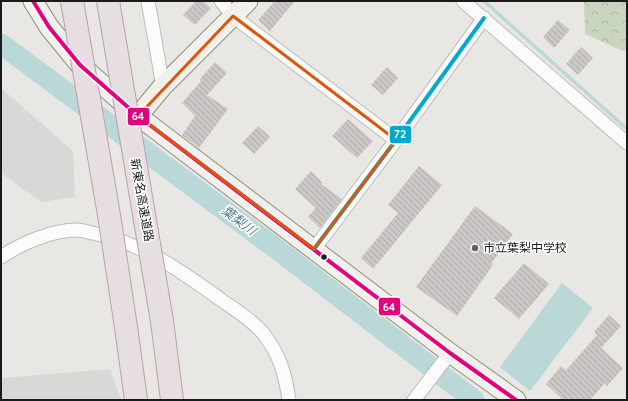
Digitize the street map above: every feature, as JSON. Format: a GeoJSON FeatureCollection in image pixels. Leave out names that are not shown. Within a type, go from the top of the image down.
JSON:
{"type":"FeatureCollection","features":[{"type":"Feature","properties":{"kind":"highway"},"geometry":{"type":"LineString","coordinates":[[72,1],[109,215],[136,400]]}},
{"type":"Feature","properties":{"kind":"highway","name":"新東名高速道路"},"geometry":{"type":"LineString","coordinates":[[108,1],[162,321],[172,400]]}},
{"type":"Feature","properties":{"kind":"main road"},"geometry":{"type":"LineString","coordinates":[[34,1],[49,27],[80,65],[138,116],[450,352],[516,400]]}},
{"type":"Feature","properties":{"kind":"main road"},"geometry":{"type":"LineString","coordinates":[[138,116],[163,86],[248,1]]}},
{"type":"Feature","properties":{"kind":"street"},"geometry":{"type":"LineString","coordinates":[[148,1],[163,86]]}},
{"type":"Feature","properties":{"kind":"street"},"geometry":{"type":"LineString","coordinates":[[221,1],[232,16],[396,140]]}},
{"type":"Feature","properties":{"kind":"street"},"geometry":{"type":"LineString","coordinates":[[463,1],[627,143]]}},
{"type":"Feature","properties":{"kind":"street"},"geometry":{"type":"LineString","coordinates":[[314,249],[396,140],[484,18]]}},
{"type":"Feature","properties":{"kind":"street"},"geometry":{"type":"LineString","coordinates":[[1,257],[37,239],[60,232],[79,230],[104,235],[140,247],[176,268],[252,322],[263,334],[278,356],[285,372],[289,400]]}},
{"type":"Feature","properties":{"kind":"street"},"geometry":{"type":"LineString","coordinates":[[416,397],[450,352]]}},
{"type":"Feature","properties":{"kind":"highlighted area"},"geometry":{"type":"Polygon","coordinates":[[[233,16],[396,140],[314,249],[138,116],[233,16]]]}},
{"type":"Feature","properties":{"kind":"green space"},"geometry":{"type":"Polygon","coordinates":[[[584,1],[627,1],[627,51],[623,51],[585,34],[584,1]]]}},
{"type":"Feature","properties":{"kind":"shaded area"},"geometry":{"type":"Polygon","coordinates":[[[1,88],[73,151],[75,197],[41,202],[1,173],[1,88]]]}},
{"type":"Feature","properties":{"kind":"shaded area"},"geometry":{"type":"Polygon","coordinates":[[[110,369],[121,400],[1,400],[1,378],[110,369]]]}},
{"type":"Feature","properties":{"kind":"water"},"geometry":{"type":"Polygon","coordinates":[[[562,283],[593,308],[530,391],[500,367],[562,283]]]}},
{"type":"Feature","properties":{"kind":"building"},"geometry":{"type":"Polygon","coordinates":[[[196,1],[203,1],[211,8],[195,25],[183,15],[196,1]]]}},
{"type":"Feature","properties":{"kind":"building"},"geometry":{"type":"Polygon","coordinates":[[[275,1],[295,1],[270,31],[258,20],[275,1]]]}},
{"type":"Feature","properties":{"kind":"building"},"geometry":{"type":"Polygon","coordinates":[[[558,20],[570,30],[554,48],[543,37],[558,20]]]}},
{"type":"Feature","properties":{"kind":"building"},"geometry":{"type":"Polygon","coordinates":[[[581,47],[593,58],[578,75],[566,64],[581,47]]]}},
{"type":"Feature","properties":{"kind":"building"},"geometry":{"type":"Polygon","coordinates":[[[215,62],[227,73],[207,95],[228,109],[199,148],[182,135],[195,116],[182,103],[215,62]]]}},
{"type":"Feature","properties":{"kind":"building"},"geometry":{"type":"Polygon","coordinates":[[[387,67],[398,78],[383,95],[371,85],[387,67]]]}},
{"type":"Feature","properties":{"kind":"building"},"geometry":{"type":"Polygon","coordinates":[[[348,119],[373,141],[357,158],[332,136],[348,119]]]}},
{"type":"Feature","properties":{"kind":"building"},"geometry":{"type":"Polygon","coordinates":[[[258,126],[270,137],[254,154],[242,143],[258,126]]]}},
{"type":"Feature","properties":{"kind":"building"},"geometry":{"type":"Polygon","coordinates":[[[419,166],[442,185],[373,269],[361,258],[398,213],[388,205],[419,166]]]}},
{"type":"Feature","properties":{"kind":"building"},"geometry":{"type":"Polygon","coordinates":[[[311,171],[322,182],[321,184],[342,199],[320,228],[308,217],[316,208],[295,189],[311,171]]]}},
{"type":"Feature","properties":{"kind":"building"},"geometry":{"type":"Polygon","coordinates":[[[475,206],[513,234],[491,264],[493,265],[457,316],[416,287],[475,206]]]}},
{"type":"Feature","properties":{"kind":"building"},"geometry":{"type":"Polygon","coordinates":[[[524,263],[549,284],[519,319],[494,298],[524,263]]]}},
{"type":"Feature","properties":{"kind":"building"},"geometry":{"type":"Polygon","coordinates":[[[609,315],[621,326],[601,348],[623,368],[607,386],[605,383],[590,400],[563,400],[546,384],[561,366],[566,370],[597,335],[594,332],[609,315]]]}},
{"type":"Feature","properties":{"kind":"waterway"},"geometry":{"type":"LineString","coordinates":[[484,1],[627,129]]}},
{"type":"Feature","properties":{"kind":"waterway","name":"葉梨川"},"geometry":{"type":"LineString","coordinates":[[1,44],[286,256],[474,400]]}},
{"type":"Feature","properties":{"kind":"transit line","name":"64"},"geometry":{"type":"LineString","coordinates":[[33,1],[49,27],[80,65],[138,116],[450,353],[516,400]]}},
{"type":"Feature","properties":{"kind":"transit line","name":"72"},"geometry":{"type":"LineString","coordinates":[[314,249],[396,140],[484,18]]}},
{"type":"Feature","properties":{"kind":"place","name":"市立葉梨中学校"},"geometry":{"type":"Point","coordinates":[475,248]}}]}
